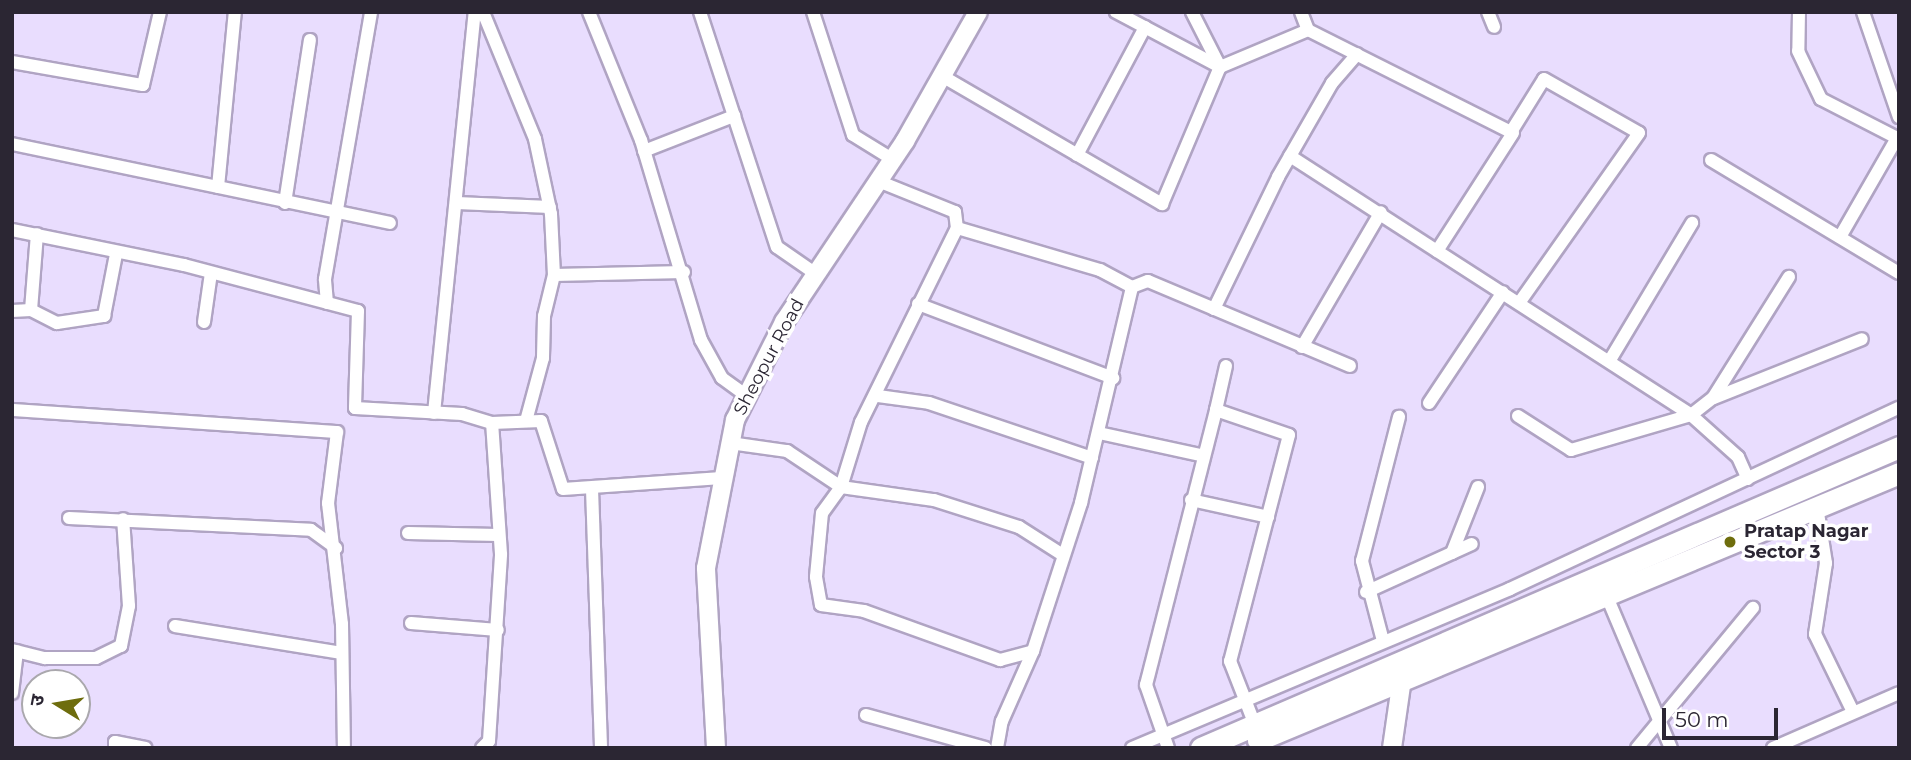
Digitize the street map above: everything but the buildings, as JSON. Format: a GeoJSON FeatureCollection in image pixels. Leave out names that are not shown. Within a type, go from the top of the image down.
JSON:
{"type":"FeatureCollection","features":[{"type":"Feature","properties":{"kind":"highway"},"geometry":{"type":"LineString","coordinates":[[1201,748],[1899,447]]}},
{"type":"Feature","properties":{"kind":"highway"},"geometry":{"type":"LineString","coordinates":[[1239,748],[1605,592],[1899,473]]}},
{"type":"Feature","properties":{"kind":"street"},"geometry":{"type":"LineString","coordinates":[[12,62],[143,85],[160,12]]}},
{"type":"Feature","properties":{"kind":"street"},"geometry":{"type":"LineString","coordinates":[[218,187],[235,12]]}},
{"type":"Feature","properties":{"kind":"street"},"geometry":{"type":"LineString","coordinates":[[327,303],[336,214],[371,12]]}},
{"type":"Feature","properties":{"kind":"street"},"geometry":{"type":"LineString","coordinates":[[434,413],[475,12]]}},
{"type":"Feature","properties":{"kind":"street"},"geometry":{"type":"LineString","coordinates":[[483,12],[534,139],[550,207],[554,275],[543,358],[526,421]]}},
{"type":"Feature","properties":{"kind":"street"},"geometry":{"type":"LineString","coordinates":[[589,12],[644,151],[684,272],[701,340],[722,378],[747,396]]}},
{"type":"Feature","properties":{"kind":"street"},"geometry":{"type":"LineString","coordinates":[[700,12],[777,247],[816,274]]}},
{"type":"Feature","properties":{"kind":"street"},"geometry":{"type":"LineString","coordinates":[[813,12],[853,135],[892,159]]}},
{"type":"Feature","properties":{"kind":"street","name":"Sheopur Road"},"geometry":{"type":"LineString","coordinates":[[716,748],[706,568],[730,443],[747,396],[816,274],[892,159],[978,12]]}},
{"type":"Feature","properties":{"kind":"street"},"geometry":{"type":"LineString","coordinates":[[1116,12],[1220,67]]}},
{"type":"Feature","properties":{"kind":"street"},"geometry":{"type":"LineString","coordinates":[[1192,12],[1220,67]]}},
{"type":"Feature","properties":{"kind":"street"},"geometry":{"type":"LineString","coordinates":[[1301,12],[1308,30],[1511,132]]}},
{"type":"Feature","properties":{"kind":"street"},"geometry":{"type":"LineString","coordinates":[[1488,12],[1494,27]]}},
{"type":"Feature","properties":{"kind":"street"},"geometry":{"type":"LineString","coordinates":[[1799,12],[1798,51],[1821,99],[1898,139],[1840,237]]}},
{"type":"Feature","properties":{"kind":"street"},"geometry":{"type":"LineString","coordinates":[[1863,12],[1899,117]]}},
{"type":"Feature","properties":{"kind":"street"},"geometry":{"type":"LineString","coordinates":[[1077,155],[1145,27]]}},
{"type":"Feature","properties":{"kind":"street"},"geometry":{"type":"LineString","coordinates":[[942,76],[1162,204],[1220,67],[1308,30]]}},
{"type":"Feature","properties":{"kind":"street"},"geometry":{"type":"LineString","coordinates":[[285,203],[310,40]]}},
{"type":"Feature","properties":{"kind":"street"},"geometry":{"type":"LineString","coordinates":[[1214,309],[1290,156],[1357,54]]}},
{"type":"Feature","properties":{"kind":"street"},"geometry":{"type":"LineString","coordinates":[[1437,251],[1544,79],[1639,133],[1520,302]]}},
{"type":"Feature","properties":{"kind":"street"},"geometry":{"type":"LineString","coordinates":[[644,151],[734,116]]}},
{"type":"Feature","properties":{"kind":"street"},"geometry":{"type":"LineString","coordinates":[[12,144],[336,214],[390,223]]}},
{"type":"Feature","properties":{"kind":"street"},"geometry":{"type":"LineString","coordinates":[[1290,156],[1381,212],[1691,415],[1738,457],[1748,479]]}},
{"type":"Feature","properties":{"kind":"street"},"geometry":{"type":"LineString","coordinates":[[1711,160],[1899,273]]}},
{"type":"Feature","properties":{"kind":"street"},"geometry":{"type":"LineString","coordinates":[[878,181],[955,212],[957,228],[918,304],[878,396],[861,422],[841,487],[822,513],[816,577],[821,605],[864,611],[1000,660],[1033,651]]}},
{"type":"Feature","properties":{"kind":"street"},"geometry":{"type":"LineString","coordinates":[[457,202],[550,207]]}},
{"type":"Feature","properties":{"kind":"street"},"geometry":{"type":"LineString","coordinates":[[1302,347],[1381,212]]}},
{"type":"Feature","properties":{"kind":"street"},"geometry":{"type":"LineString","coordinates":[[1610,360],[1692,223]]}},
{"type":"Feature","properties":{"kind":"street"},"geometry":{"type":"LineString","coordinates":[[957,228],[1100,270],[1132,287],[1148,282],[1350,366]]}},
{"type":"Feature","properties":{"kind":"street"},"geometry":{"type":"LineString","coordinates":[[12,230],[211,273],[358,311],[355,408],[434,413],[492,423],[541,421],[563,489],[722,478]]}},
{"type":"Feature","properties":{"kind":"street"},"geometry":{"type":"LineString","coordinates":[[31,310],[37,234]]}},
{"type":"Feature","properties":{"kind":"street"},"geometry":{"type":"LineString","coordinates":[[12,311],[31,310],[57,323],[104,316],[116,254]]}},
{"type":"Feature","properties":{"kind":"street"},"geometry":{"type":"LineString","coordinates":[[554,275],[684,272]]}},
{"type":"Feature","properties":{"kind":"street"},"geometry":{"type":"LineString","coordinates":[[204,322],[211,273]]}},
{"type":"Feature","properties":{"kind":"street"},"geometry":{"type":"LineString","coordinates":[[1713,398],[1789,277]]}},
{"type":"Feature","properties":{"kind":"street"},"geometry":{"type":"LineString","coordinates":[[997,748],[1002,721],[1033,651],[1092,458],[1113,378],[1132,287]]}},
{"type":"Feature","properties":{"kind":"street"},"geometry":{"type":"LineString","coordinates":[[1429,403],[1503,292]]}},
{"type":"Feature","properties":{"kind":"street"},"geometry":{"type":"LineString","coordinates":[[918,304],[1113,378]]}},
{"type":"Feature","properties":{"kind":"street"},"geometry":{"type":"LineString","coordinates":[[1518,416],[1571,450],[1691,415],[1713,398],[1862,339]]}},
{"type":"Feature","properties":{"kind":"street"},"geometry":{"type":"LineString","coordinates":[[1168,748],[1146,685],[1172,604],[1200,455],[1216,410],[1226,366]]}},
{"type":"Feature","properties":{"kind":"street"},"geometry":{"type":"LineString","coordinates":[[878,396],[929,403],[1092,458]]}},
{"type":"Feature","properties":{"kind":"street"},"geometry":{"type":"LineString","coordinates":[[1132,748],[1383,641],[1748,479],[1899,408]]}},
{"type":"Feature","properties":{"kind":"street"},"geometry":{"type":"LineString","coordinates":[[12,410],[337,432],[328,503],[336,548],[344,748]]}},
{"type":"Feature","properties":{"kind":"street"},"geometry":{"type":"LineString","coordinates":[[1216,410],[1289,435],[1230,661],[1255,725]]}},
{"type":"Feature","properties":{"kind":"street"},"geometry":{"type":"LineString","coordinates":[[1383,641],[1366,592],[1362,561],[1399,417]]}},
{"type":"Feature","properties":{"kind":"street"},"geometry":{"type":"LineString","coordinates":[[482,748],[489,741],[498,630],[498,535],[492,423]]}},
{"type":"Feature","properties":{"kind":"street"},"geometry":{"type":"LineString","coordinates":[[1099,433],[1200,455]]}},
{"type":"Feature","properties":{"kind":"street"},"geometry":{"type":"LineString","coordinates":[[730,443],[787,451],[841,487],[934,500],[1018,527],[1063,555]]}},
{"type":"Feature","properties":{"kind":"street"},"geometry":{"type":"LineString","coordinates":[[1452,553],[1478,487]]}},
{"type":"Feature","properties":{"kind":"street"},"geometry":{"type":"LineString","coordinates":[[592,489],[601,748]]}},
{"type":"Feature","properties":{"kind":"street"},"geometry":{"type":"LineString","coordinates":[[1192,500],[1268,517]]}},
{"type":"Feature","properties":{"kind":"street"},"geometry":{"type":"LineString","coordinates":[[1817,507],[1826,563],[1815,634],[1853,712]]}},
{"type":"Feature","properties":{"kind":"street"},"geometry":{"type":"LineString","coordinates":[[69,518],[123,519],[195,528],[311,530],[336,548]]}},
{"type":"Feature","properties":{"kind":"street"},"geometry":{"type":"LineString","coordinates":[[12,693],[15,650],[96,658],[121,646],[129,606],[123,519]]}},
{"type":"Feature","properties":{"kind":"street"},"geometry":{"type":"LineString","coordinates":[[408,533],[498,535]]}},
{"type":"Feature","properties":{"kind":"street"},"geometry":{"type":"LineString","coordinates":[[1366,592],[1472,544]]}},
{"type":"Feature","properties":{"kind":"street"},"geometry":{"type":"LineString","coordinates":[[1605,592],[1671,748]]}},
{"type":"Feature","properties":{"kind":"street"},"geometry":{"type":"LineString","coordinates":[[1637,748],[1753,608]]}},
{"type":"Feature","properties":{"kind":"street"},"geometry":{"type":"LineString","coordinates":[[411,624],[498,630]]}},
{"type":"Feature","properties":{"kind":"street"},"geometry":{"type":"LineString","coordinates":[[175,626],[342,653]]}},
{"type":"Feature","properties":{"kind":"street"},"geometry":{"type":"LineString","coordinates":[[1392,748],[1402,679]]}},
{"type":"Feature","properties":{"kind":"street"},"geometry":{"type":"LineString","coordinates":[[1773,748],[1899,693]]}},
{"type":"Feature","properties":{"kind":"street"},"geometry":{"type":"LineString","coordinates":[[866,715],[986,748]]}},
{"type":"Feature","properties":{"kind":"street"},"geometry":{"type":"LineString","coordinates":[[115,748],[115,741],[145,748]]}},
{"type":"Feature","properties":{"kind":"place","name":"Pratap Nagar Sector 3"},"geometry":{"type":"Point","coordinates":[1730,542]}}]}
